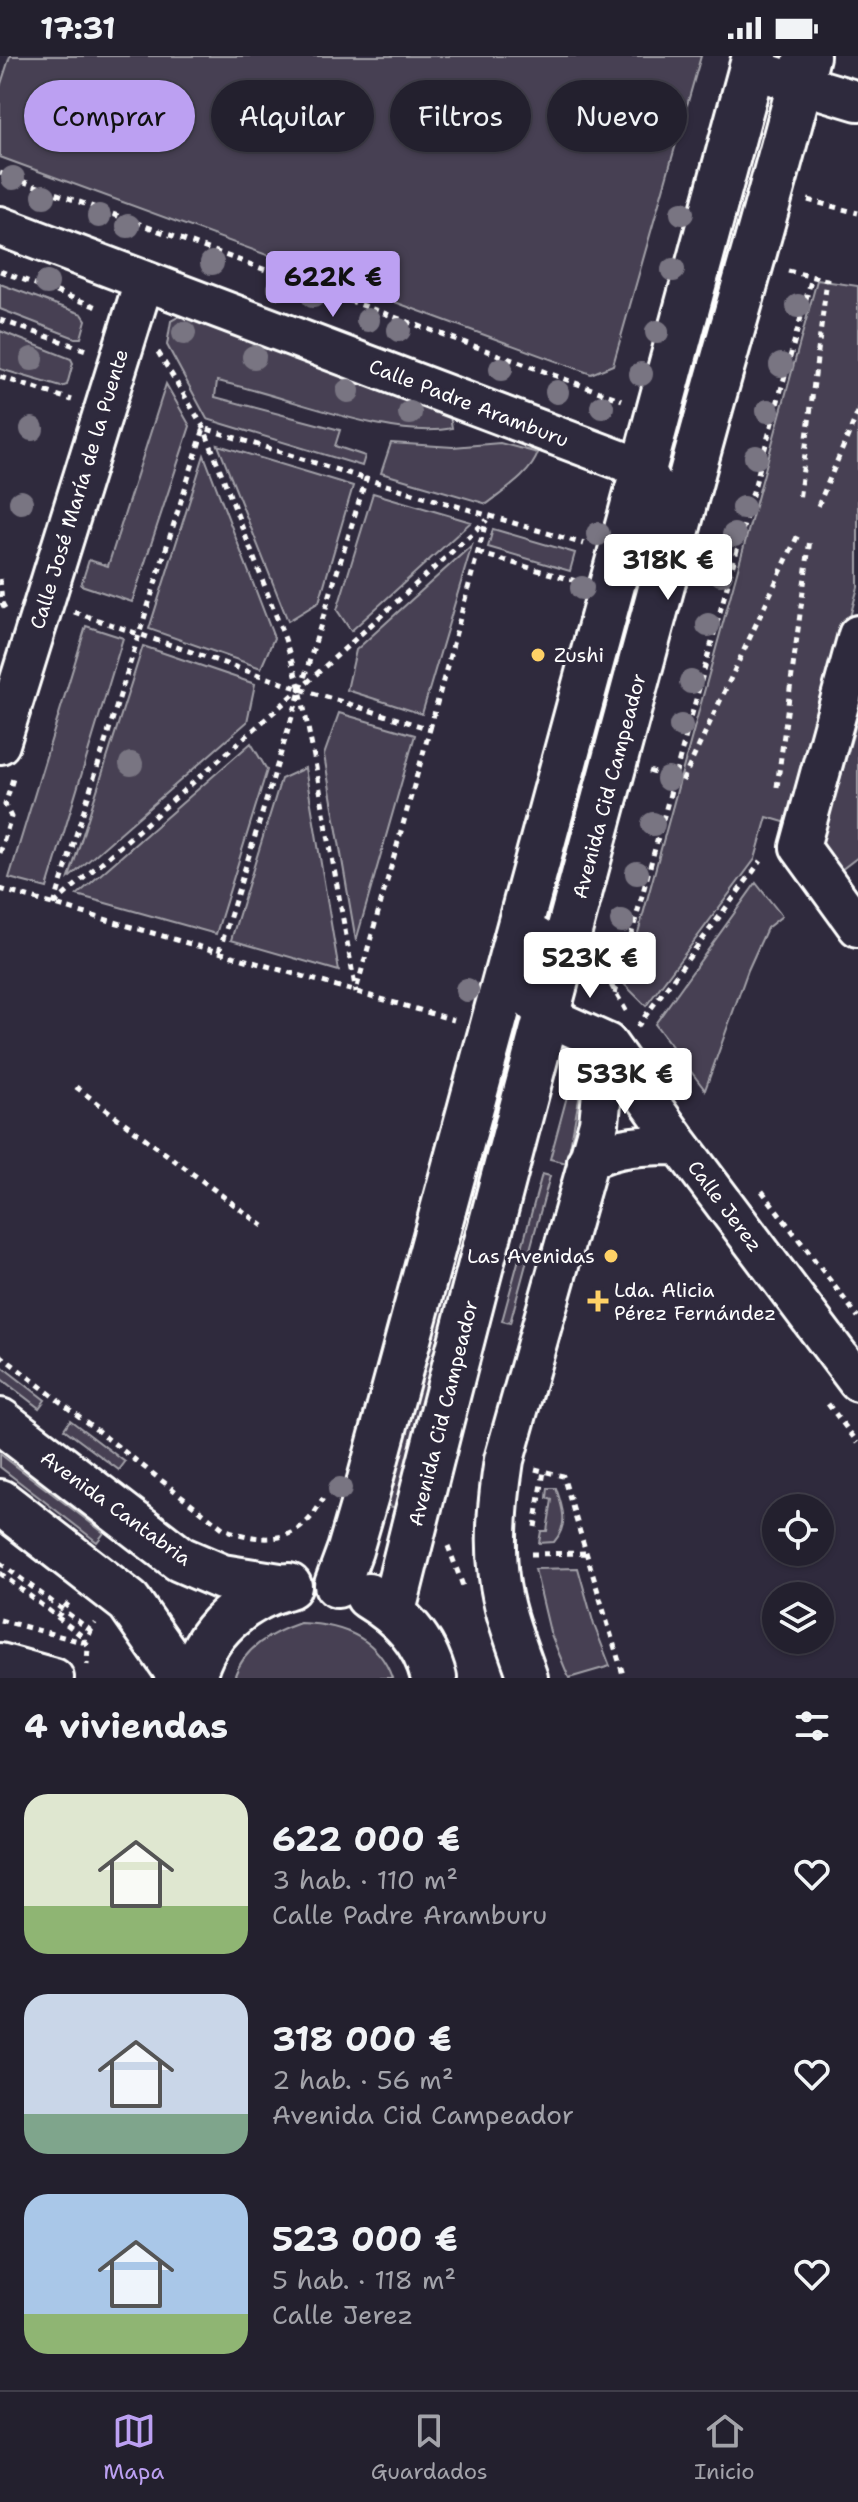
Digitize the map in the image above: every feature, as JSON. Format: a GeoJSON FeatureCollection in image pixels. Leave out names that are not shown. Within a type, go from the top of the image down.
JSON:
{"type":"FeatureCollection","features":[{"type":"Feature","properties":{"kind":"main road"},"geometry":{"type":"LineString","coordinates":[[337,1585],[366,1495],[644,469],[780,64]]}},
{"type":"Feature","properties":{"kind":"main road","name":"Avenida Cid Campeador"},"geometry":{"type":"LineString","coordinates":[[393,1611],[470,1303],[547,1016],[631,769],[780,64]]}},
{"type":"Feature","properties":{"kind":"main road","name":"Avenida Cantabria"},"geometry":{"type":"LineString","coordinates":[[0,1421],[180,1559],[222,1577],[286,1587]]}},
{"type":"Feature","properties":{"kind":"main road"},"geometry":{"type":"LineString","coordinates":[[0,1502],[129,1602],[182,1678]]}},
{"type":"Feature","properties":{"kind":"main road"},"geometry":{"type":"LineString","coordinates":[[193,1678],[207,1644],[240,1607],[262,1595],[311,1583],[337,1585],[367,1595],[393,1611],[414,1634],[429,1661],[434,1678]]}},
{"type":"Feature","properties":{"kind":"street"},"geometry":{"type":"LineString","coordinates":[[780,64],[858,101]]}},
{"type":"Feature","properties":{"kind":"street","name":"Calle Padre Aramburu"},"geometry":{"type":"LineString","coordinates":[[0,226],[644,469]]}},
{"type":"Feature","properties":{"kind":"street","name":"Calle José María de la Puente"},"geometry":{"type":"LineString","coordinates":[[0,744],[144,281]]}},
{"type":"Feature","properties":{"kind":"street"},"geometry":{"type":"LineString","coordinates":[[631,769],[599,738],[660,507],[656,486],[644,469]]}},
{"type":"Feature","properties":{"kind":"street"},"geometry":{"type":"LineString","coordinates":[[848,914],[800,847],[858,635]]}},
{"type":"Feature","properties":{"kind":"street"},"geometry":{"type":"LineString","coordinates":[[528,1678],[504,1606],[499,1579],[497,1507],[504,1460],[599,1123],[607,1043],[547,1016],[532,1001],[526,982],[561,834],[556,785]]}},
{"type":"Feature","properties":{"kind":"street","name":"Calle Jerez"},"geometry":{"type":"LineString","coordinates":[[607,1043],[858,1382]]}},
{"type":"Feature","properties":{"kind":"street","name":"Calle Jerez"},"geometry":{"type":"LineString","coordinates":[[587,1161],[625,1148],[680,1145]]}},
{"type":"Feature","properties":{"kind":"street"},"geometry":{"type":"LineString","coordinates":[[0,1663],[54,1678]]}},
{"type":"Feature","properties":{"kind":"path"},"geometry":{"type":"LineString","coordinates":[[0,173],[623,400]]}},
{"type":"Feature","properties":{"kind":"path"},"geometry":{"type":"LineString","coordinates":[[803,198],[858,213]]}},
{"type":"Feature","properties":{"kind":"path"},"geometry":{"type":"LineString","coordinates":[[783,270],[827,280],[799,501]]}},
{"type":"Feature","properties":{"kind":"path"},"geometry":{"type":"LineString","coordinates":[[0,271],[101,308],[108,318]]}},
{"type":"Feature","properties":{"kind":"path"},"geometry":{"type":"LineString","coordinates":[[615,994],[812,277]]}},
{"type":"Feature","properties":{"kind":"path"},"geometry":{"type":"LineString","coordinates":[[0,320],[96,354]]}},
{"type":"Feature","properties":{"kind":"path"},"geometry":{"type":"LineString","coordinates":[[153,342],[204,428],[285,639],[300,689],[356,992]]}},
{"type":"Feature","properties":{"kind":"path"},"geometry":{"type":"LineString","coordinates":[[0,377],[81,403]]}},
{"type":"Feature","properties":{"kind":"path"},"geometry":{"type":"LineString","coordinates":[[818,506],[858,412]]}},
{"type":"Feature","properties":{"kind":"path"},"geometry":{"type":"LineString","coordinates":[[204,428],[487,518],[586,545]]}},
{"type":"Feature","properties":{"kind":"path"},"geometry":{"type":"LineString","coordinates":[[54,905],[204,428]]}},
{"type":"Feature","properties":{"kind":"path"},"geometry":{"type":"LineString","coordinates":[[219,952],[366,479]]}},
{"type":"Feature","properties":{"kind":"path"},"geometry":{"type":"LineString","coordinates":[[54,905],[300,689],[487,518]]}},
{"type":"Feature","properties":{"kind":"path"},"geometry":{"type":"LineString","coordinates":[[356,992],[487,518]]}},
{"type":"Feature","properties":{"kind":"path"},"geometry":{"type":"LineString","coordinates":[[631,769],[682,782],[798,535]]}},
{"type":"Feature","properties":{"kind":"path"},"geometry":{"type":"LineString","coordinates":[[777,788],[810,539]]}},
{"type":"Feature","properties":{"kind":"path"},"geometry":{"type":"LineString","coordinates":[[478,553],[577,582]]}},
{"type":"Feature","properties":{"kind":"path"},"geometry":{"type":"LineString","coordinates":[[0,579],[2,603],[14,621]]}},
{"type":"Feature","properties":{"kind":"path"},"geometry":{"type":"LineString","coordinates":[[66,610],[430,729]]}},
{"type":"Feature","properties":{"kind":"path"},"geometry":{"type":"LineString","coordinates":[[596,960],[637,1028],[761,861]]}},
{"type":"Feature","properties":{"kind":"path"},"geometry":{"type":"LineString","coordinates":[[0,889],[454,1020]]}},
{"type":"Feature","properties":{"kind":"path"},"geometry":{"type":"LineString","coordinates":[[76,1087],[263,1226]]}},
{"type":"Feature","properties":{"kind":"path","name":"Calle Jerez"},"geometry":{"type":"LineString","coordinates":[[757,1185],[858,1317]]}},
{"type":"Feature","properties":{"kind":"path"},"geometry":{"type":"LineString","coordinates":[[0,1355],[224,1529],[246,1537],[269,1540],[291,1534],[310,1521],[322,1501]]}},
{"type":"Feature","properties":{"kind":"path"},"geometry":{"type":"LineString","coordinates":[[534,1469],[563,1476],[624,1678]]}},
{"type":"Feature","properties":{"kind":"path"},"geometry":{"type":"LineString","coordinates":[[529,1562],[544,1471]]}},
{"type":"Feature","properties":{"kind":"path"},"geometry":{"type":"LineString","coordinates":[[530,1554],[586,1553]]}},
{"type":"Feature","properties":{"kind":"path"},"geometry":{"type":"LineString","coordinates":[[0,1563],[90,1630],[86,1641],[89,1653],[84,1678]]}},
{"type":"Feature","properties":{"kind":"path"},"geometry":{"type":"LineString","coordinates":[[0,1573],[86,1641]]}},
{"type":"Feature","properties":{"kind":"path"},"geometry":{"type":"LineString","coordinates":[[0,1620],[86,1641]]}},
{"type":"Feature","properties":{"kind":"shaded area"},"geometry":{"type":"Polygon","coordinates":[[[10,56],[701,56],[687,105],[687,80],[547,80],[547,152],[674,152],[613,365],[591,374],[0,157],[0,87],[10,56]]]}},
{"type":"Feature","properties":{"kind":"shaded area"},"geometry":{"type":"Polygon","coordinates":[[[817,280],[858,286],[858,587],[794,825],[767,817],[755,859],[646,1006],[624,984],[817,280]]]}},
{"type":"Feature","properties":{"kind":"shaded area"},"geometry":{"type":"Polygon","coordinates":[[[0,284],[82,314],[86,320],[81,338],[0,309],[0,284]]]}},
{"type":"Feature","properties":{"kind":"shaded area"},"geometry":{"type":"Polygon","coordinates":[[[710,289],[717,290],[714,332],[686,424],[680,426],[673,422],[710,289]]]}},
{"type":"Feature","properties":{"kind":"shaded area"},"geometry":{"type":"Polygon","coordinates":[[[185,313],[449,410],[452,428],[399,428],[368,422],[217,381],[215,397],[340,430],[335,446],[365,456],[362,466],[207,419],[167,345],[171,321],[185,313]]]}},
{"type":"Feature","properties":{"kind":"shaded area"},"geometry":{"type":"Polygon","coordinates":[[[0,331],[71,359],[73,363],[67,385],[61,387],[0,369],[0,331]]]}},
{"type":"Feature","properties":{"kind":"shaded area"},"geometry":{"type":"Polygon","coordinates":[[[166,384],[190,426],[132,602],[81,585],[89,560],[108,566],[166,384]]]}},
{"type":"Feature","properties":{"kind":"shaded area"},"geometry":{"type":"Polygon","coordinates":[[[391,443],[453,447],[500,443],[538,453],[524,475],[487,504],[381,473],[391,443]]]}},
{"type":"Feature","properties":{"kind":"shaded area"},"geometry":{"type":"Polygon","coordinates":[[[218,445],[353,486],[319,602],[288,621],[218,445]]]}},
{"type":"Feature","properties":{"kind":"shaded area"},"geometry":{"type":"Polygon","coordinates":[[[204,455],[274,638],[261,668],[149,629],[204,455]]]}},
{"type":"Feature","properties":{"kind":"shaded area"},"geometry":{"type":"Polygon","coordinates":[[[373,493],[471,522],[351,631],[337,610],[373,493]]]}},
{"type":"Feature","properties":{"kind":"shaded area"},"geometry":{"type":"Polygon","coordinates":[[[493,529],[575,553],[570,571],[488,547],[493,529]]]}},
{"type":"Feature","properties":{"kind":"shaded area"},"geometry":{"type":"Polygon","coordinates":[[[472,545],[422,714],[347,690],[356,650],[472,545]]]}},
{"type":"Feature","properties":{"kind":"shaded area"},"geometry":{"type":"Polygon","coordinates":[[[86,626],[123,638],[47,888],[9,878],[86,626]]]}},
{"type":"Feature","properties":{"kind":"shaded area"},"geometry":{"type":"Polygon","coordinates":[[[143,646],[255,684],[247,722],[69,878],[143,646]]]}},
{"type":"Feature","properties":{"kind":"shaded area"},"geometry":{"type":"Polygon","coordinates":[[[339,713],[415,735],[356,941],[324,755],[339,713]]]}},
{"type":"Feature","properties":{"kind":"shaded area"},"geometry":{"type":"Polygon","coordinates":[[[858,718],[858,857],[837,873],[820,847],[858,718]]]}},
{"type":"Feature","properties":{"kind":"shaded area"},"geometry":{"type":"Polygon","coordinates":[[[251,743],[267,770],[216,934],[77,895],[251,743]]]}},
{"type":"Feature","properties":{"kind":"shaded area"},"geometry":{"type":"Polygon","coordinates":[[[305,768],[339,971],[231,940],[281,779],[305,768]]]}},
{"type":"Feature","properties":{"kind":"shaded area"},"geometry":{"type":"Polygon","coordinates":[[[756,883],[782,916],[767,928],[748,970],[705,1090],[655,1024],[756,883]]]}},
{"type":"Feature","properties":{"kind":"shaded area"},"geometry":{"type":"Polygon","coordinates":[[[495,1074],[513,1079],[402,1509],[380,1504],[495,1074]]]}},
{"type":"Feature","properties":{"kind":"shaded area"},"geometry":{"type":"Polygon","coordinates":[[[569,1089],[577,1092],[579,1099],[567,1163],[550,1159],[569,1089]]]}},
{"type":"Feature","properties":{"kind":"shaded area"},"geometry":{"type":"Polygon","coordinates":[[[542,1174],[550,1176],[510,1323],[502,1321],[542,1174]]]}},
{"type":"Feature","properties":{"kind":"shaded area"},"geometry":{"type":"Polygon","coordinates":[[[0,1365],[45,1400],[39,1408],[0,1378],[0,1365]]]}},
{"type":"Feature","properties":{"kind":"shaded area"},"geometry":{"type":"Polygon","coordinates":[[[70,1420],[125,1462],[119,1470],[64,1429],[70,1420]]]}},
{"type":"Feature","properties":{"kind":"shaded area"},"geometry":{"type":"Polygon","coordinates":[[[0,1454],[104,1533],[97,1542],[0,1467],[0,1454]]]}},
{"type":"Feature","properties":{"kind":"shaded area"},"geometry":{"type":"Polygon","coordinates":[[[548,1488],[556,1488],[563,1523],[554,1542],[539,1543],[541,1531],[547,1531],[552,1500],[547,1498],[548,1488]]]}},
{"type":"Feature","properties":{"kind":"shaded area"},"geometry":{"type":"Polygon","coordinates":[[[578,1568],[594,1625],[610,1666],[569,1678],[550,1632],[535,1569],[578,1568]]]}},
{"type":"Feature","properties":{"kind":"shaded area"},"geometry":{"type":"Polygon","coordinates":[[[300,1623],[329,1626],[356,1636],[377,1652],[392,1678],[234,1678],[244,1658],[260,1643],[300,1623]]]}},
{"type":"Feature","properties":{"kind":"place","name":"Zushi"},"geometry":{"type":"Point","coordinates":[538,655]}},
{"type":"Feature","properties":{"kind":"place","name":"Las Avenidas"},"geometry":{"type":"Point","coordinates":[611,1256]}},
{"type":"Feature","properties":{"kind":"place","name":"Lda. Alicia Pérez Fernández"},"geometry":{"type":"Point","coordinates":[598,1301]}}]}
